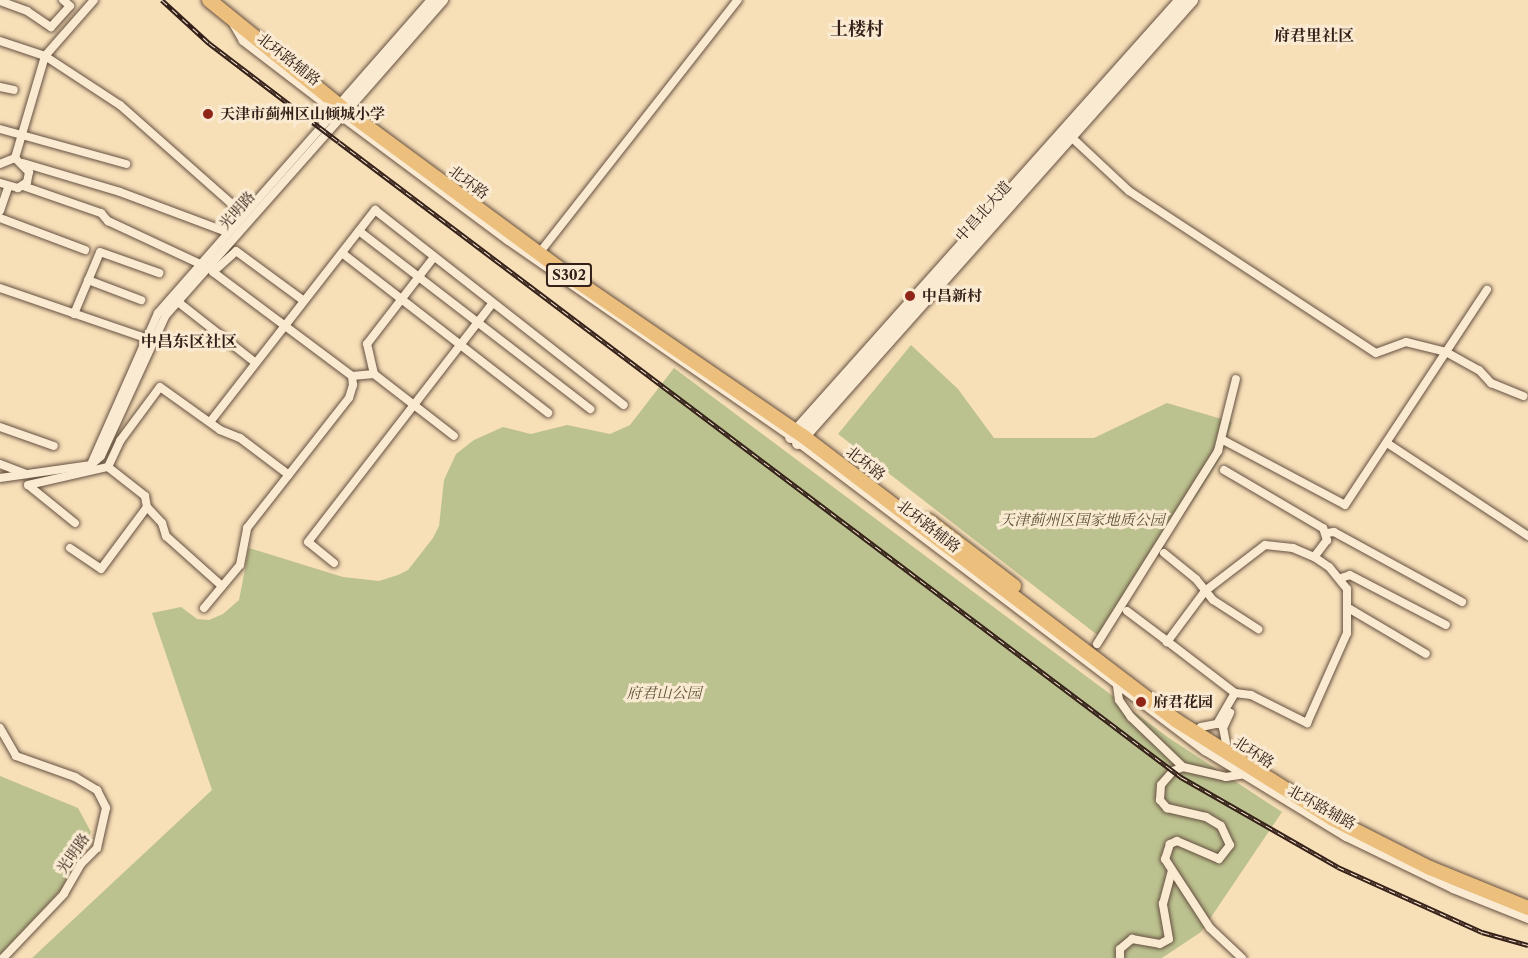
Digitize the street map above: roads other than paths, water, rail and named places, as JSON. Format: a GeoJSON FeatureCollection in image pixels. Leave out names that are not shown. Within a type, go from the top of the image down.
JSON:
{"type":"FeatureCollection","features":[{"type":"Feature","properties":{"kind":"highway","name":"北环路"},"geometry":{"type":"LineString","coordinates":[[210,0],[231,20],[343,108],[569,275],[800,433],[1117,682],[1247,773],[1364,836],[1528,909]]}},
{"type":"Feature","properties":{"kind":"highway","name":"北环路"},"geometry":{"type":"LineString","coordinates":[[221,0],[343,108],[544,247],[1201,727],[1292,786],[1380,835],[1528,900]]}},
{"type":"Feature","properties":{"kind":"main road","name":"中昌北大道"},"geometry":{"type":"LineString","coordinates":[[800,433],[1067,133],[1181,0]]}},
{"type":"Feature","properties":{"kind":"main road","name":"中昌北大道"},"geometry":{"type":"LineString","coordinates":[[1067,133],[1192,0]]}},
{"type":"Feature","properties":{"kind":"street"},"geometry":{"type":"LineString","coordinates":[[0,1],[27,11],[51,27],[70,6],[63,0]]}},
{"type":"Feature","properties":{"kind":"street"},"geometry":{"type":"LineString","coordinates":[[23,186],[29,172],[19,160],[22,135],[45,56],[94,0]]}},
{"type":"Feature","properties":{"kind":"street","name":"光明路"},"geometry":{"type":"LineString","coordinates":[[91,465],[101,456],[112,437],[152,340],[173,298],[343,108],[432,0]]}},
{"type":"Feature","properties":{"kind":"street","name":"光明路"},"geometry":{"type":"LineString","coordinates":[[91,465],[145,338],[198,263],[443,0]]}},
{"type":"Feature","properties":{"kind":"street"},"geometry":{"type":"LineString","coordinates":[[544,247],[738,0]]}},
{"type":"Feature","properties":{"kind":"street"},"geometry":{"type":"LineString","coordinates":[[0,41],[45,56],[120,105],[243,214]]}},
{"type":"Feature","properties":{"kind":"street"},"geometry":{"type":"LineString","coordinates":[[0,87],[14,90]]}},
{"type":"Feature","properties":{"kind":"street"},"geometry":{"type":"LineString","coordinates":[[0,129],[126,164]]}},
{"type":"Feature","properties":{"kind":"street"},"geometry":{"type":"LineString","coordinates":[[1067,133],[1129,191],[1376,353],[1406,342],[1446,352],[1479,370],[1491,383],[1524,396]]}},
{"type":"Feature","properties":{"kind":"street"},"geometry":{"type":"LineString","coordinates":[[0,163],[19,160],[120,192],[227,232]]}},
{"type":"Feature","properties":{"kind":"street"},"geometry":{"type":"LineString","coordinates":[[0,211],[4,186],[23,186],[101,213],[108,221],[198,263]]}},
{"type":"Feature","properties":{"kind":"street"},"geometry":{"type":"LineString","coordinates":[[210,422],[375,210],[624,405]]}},
{"type":"Feature","properties":{"kind":"street"},"geometry":{"type":"LineString","coordinates":[[0,218],[85,250]]}},
{"type":"Feature","properties":{"kind":"street"},"geometry":{"type":"LineString","coordinates":[[359,231],[590,409]]}},
{"type":"Feature","properties":{"kind":"street"},"geometry":{"type":"LineString","coordinates":[[74,314],[104,250],[159,273]]}},
{"type":"Feature","properties":{"kind":"street"},"geometry":{"type":"LineString","coordinates":[[304,301],[236,250],[213,272],[352,376],[374,374]]}},
{"type":"Feature","properties":{"kind":"street"},"geometry":{"type":"LineString","coordinates":[[342,253],[548,413]]}},
{"type":"Feature","properties":{"kind":"street"},"geometry":{"type":"LineString","coordinates":[[434,257],[367,344],[374,374],[454,436]]}},
{"type":"Feature","properties":{"kind":"street"},"geometry":{"type":"LineString","coordinates":[[88,280],[141,300]]}},
{"type":"Feature","properties":{"kind":"street"},"geometry":{"type":"LineString","coordinates":[[0,288],[145,338]]}},
{"type":"Feature","properties":{"kind":"street"},"geometry":{"type":"LineString","coordinates":[[1223,440],[1345,505],[1487,290]]}},
{"type":"Feature","properties":{"kind":"street"},"geometry":{"type":"LineString","coordinates":[[173,298],[256,363]]}},
{"type":"Feature","properties":{"kind":"street"},"geometry":{"type":"LineString","coordinates":[[334,563],[308,542],[493,303]]}},
{"type":"Feature","properties":{"kind":"street"},"geometry":{"type":"LineString","coordinates":[[204,608],[240,566],[248,528],[350,398],[352,376]]}},
{"type":"Feature","properties":{"kind":"street"},"geometry":{"type":"LineString","coordinates":[[1097,644],[1223,440],[1236,379]]}},
{"type":"Feature","properties":{"kind":"street"},"geometry":{"type":"LineString","coordinates":[[108,467],[120,441],[160,387],[210,422],[240,438],[289,475]]}},
{"type":"Feature","properties":{"kind":"street"},"geometry":{"type":"LineString","coordinates":[[0,427],[54,446]]}},
{"type":"Feature","properties":{"kind":"street"},"geometry":{"type":"LineString","coordinates":[[1387,442],[1528,536]]}},
{"type":"Feature","properties":{"kind":"street"},"geometry":{"type":"LineString","coordinates":[[0,464],[27,474]]}},
{"type":"Feature","properties":{"kind":"street"},"geometry":{"type":"LineString","coordinates":[[0,478],[91,465]]}},
{"type":"Feature","properties":{"kind":"street"},"geometry":{"type":"LineString","coordinates":[[108,467],[145,496],[147,507],[162,523],[166,536],[222,586]]}},
{"type":"Feature","properties":{"kind":"street"},"geometry":{"type":"LineString","coordinates":[[75,523],[28,485],[108,467]]}},
{"type":"Feature","properties":{"kind":"street"},"geometry":{"type":"LineString","coordinates":[[1224,470],[1327,533],[1334,532],[1462,602]]}},
{"type":"Feature","properties":{"kind":"street"},"geometry":{"type":"LineString","coordinates":[[70,548],[101,569],[147,507]]}},
{"type":"Feature","properties":{"kind":"street"},"geometry":{"type":"LineString","coordinates":[[1314,557],[1321,552],[1327,533]]}},
{"type":"Feature","properties":{"kind":"street"},"geometry":{"type":"LineString","coordinates":[[1127,610],[1167,642],[1237,694],[1251,695],[1307,723],[1347,633],[1350,609],[1347,589],[1341,578],[1314,557],[1293,548],[1265,545],[1204,591],[1167,642]]}},
{"type":"Feature","properties":{"kind":"street"},"geometry":{"type":"LineString","coordinates":[[1164,553],[1213,600],[1258,629]]}},
{"type":"Feature","properties":{"kind":"street"},"geometry":{"type":"LineString","coordinates":[[1341,578],[1350,575],[1446,625]]}},
{"type":"Feature","properties":{"kind":"street"},"geometry":{"type":"LineString","coordinates":[[1350,609],[1426,654]]}},
{"type":"Feature","properties":{"kind":"street"},"geometry":{"type":"LineString","coordinates":[[1117,682],[1124,709],[1183,767],[1226,777],[1247,773]]}},
{"type":"Feature","properties":{"kind":"street"},"geometry":{"type":"LineString","coordinates":[[1201,727],[1217,724],[1237,694]]}},
{"type":"Feature","properties":{"kind":"street"},"geometry":{"type":"LineString","coordinates":[[1226,743],[1223,728],[1237,694]]}},
{"type":"Feature","properties":{"kind":"street","name":"光明路"},"geometry":{"type":"LineString","coordinates":[[0,728],[16,756],[97,790],[106,808],[97,848],[81,864],[64,894],[3,958]]}},
{"type":"Feature","properties":{"kind":"street"},"geometry":{"type":"LineString","coordinates":[[1173,771],[1174,760]]}},
{"type":"Feature","properties":{"kind":"street"},"geometry":{"type":"LineString","coordinates":[[1183,767],[1173,771],[1158,791],[1163,804],[1221,826],[1230,845],[1219,859],[1183,842],[1170,844],[1165,859],[1186,887],[1210,928],[1242,958]]}},
{"type":"Feature","properties":{"kind":"street","name":"北环路辅路"},"geometry":{"type":"LineString","coordinates":[[1247,773],[1346,837],[1453,889],[1528,919]]}},
{"type":"Feature","properties":{"kind":"street"},"geometry":{"type":"LineString","coordinates":[[1120,958],[1120,949],[1132,939],[1160,944],[1169,939],[1163,914],[1172,871]]}},
{"type":"Feature","properties":{"kind":"railway"},"geometry":{"type":"LineString","coordinates":[[162,0],[209,43],[1181,777],[1338,867],[1482,932],[1528,945]]}},
{"type":"Feature","properties":{"kind":"place","name":"天津市蓟州区山倾城小学"},"geometry":{"type":"Point","coordinates":[208,114]}},
{"type":"Feature","properties":{"kind":"place","name":"中昌新村"},"geometry":{"type":"Point","coordinates":[910,296]}},
{"type":"Feature","properties":{"kind":"place","name":"府君花园"},"geometry":{"type":"Point","coordinates":[1141,702]}},
{"type":"Feature","properties":{"kind":"district","name":"土楼村"},"geometry":{"type":"Point","coordinates":[857,29]}},
{"type":"Feature","properties":{"kind":"district","name":"府君里社区"},"geometry":{"type":"Point","coordinates":[1314,35]}},
{"type":"Feature","properties":{"kind":"district","name":"中昌东区社区"},"geometry":{"type":"Point","coordinates":[189,341]}},
{"type":"Feature","properties":{"kind":"park label","name":"天津蓟州区国家地质公园"},"geometry":{"type":"Point","coordinates":[1082,520]}},
{"type":"Feature","properties":{"kind":"park label","name":"府君山公园"},"geometry":{"type":"Point","coordinates":[664,693]}}]}
